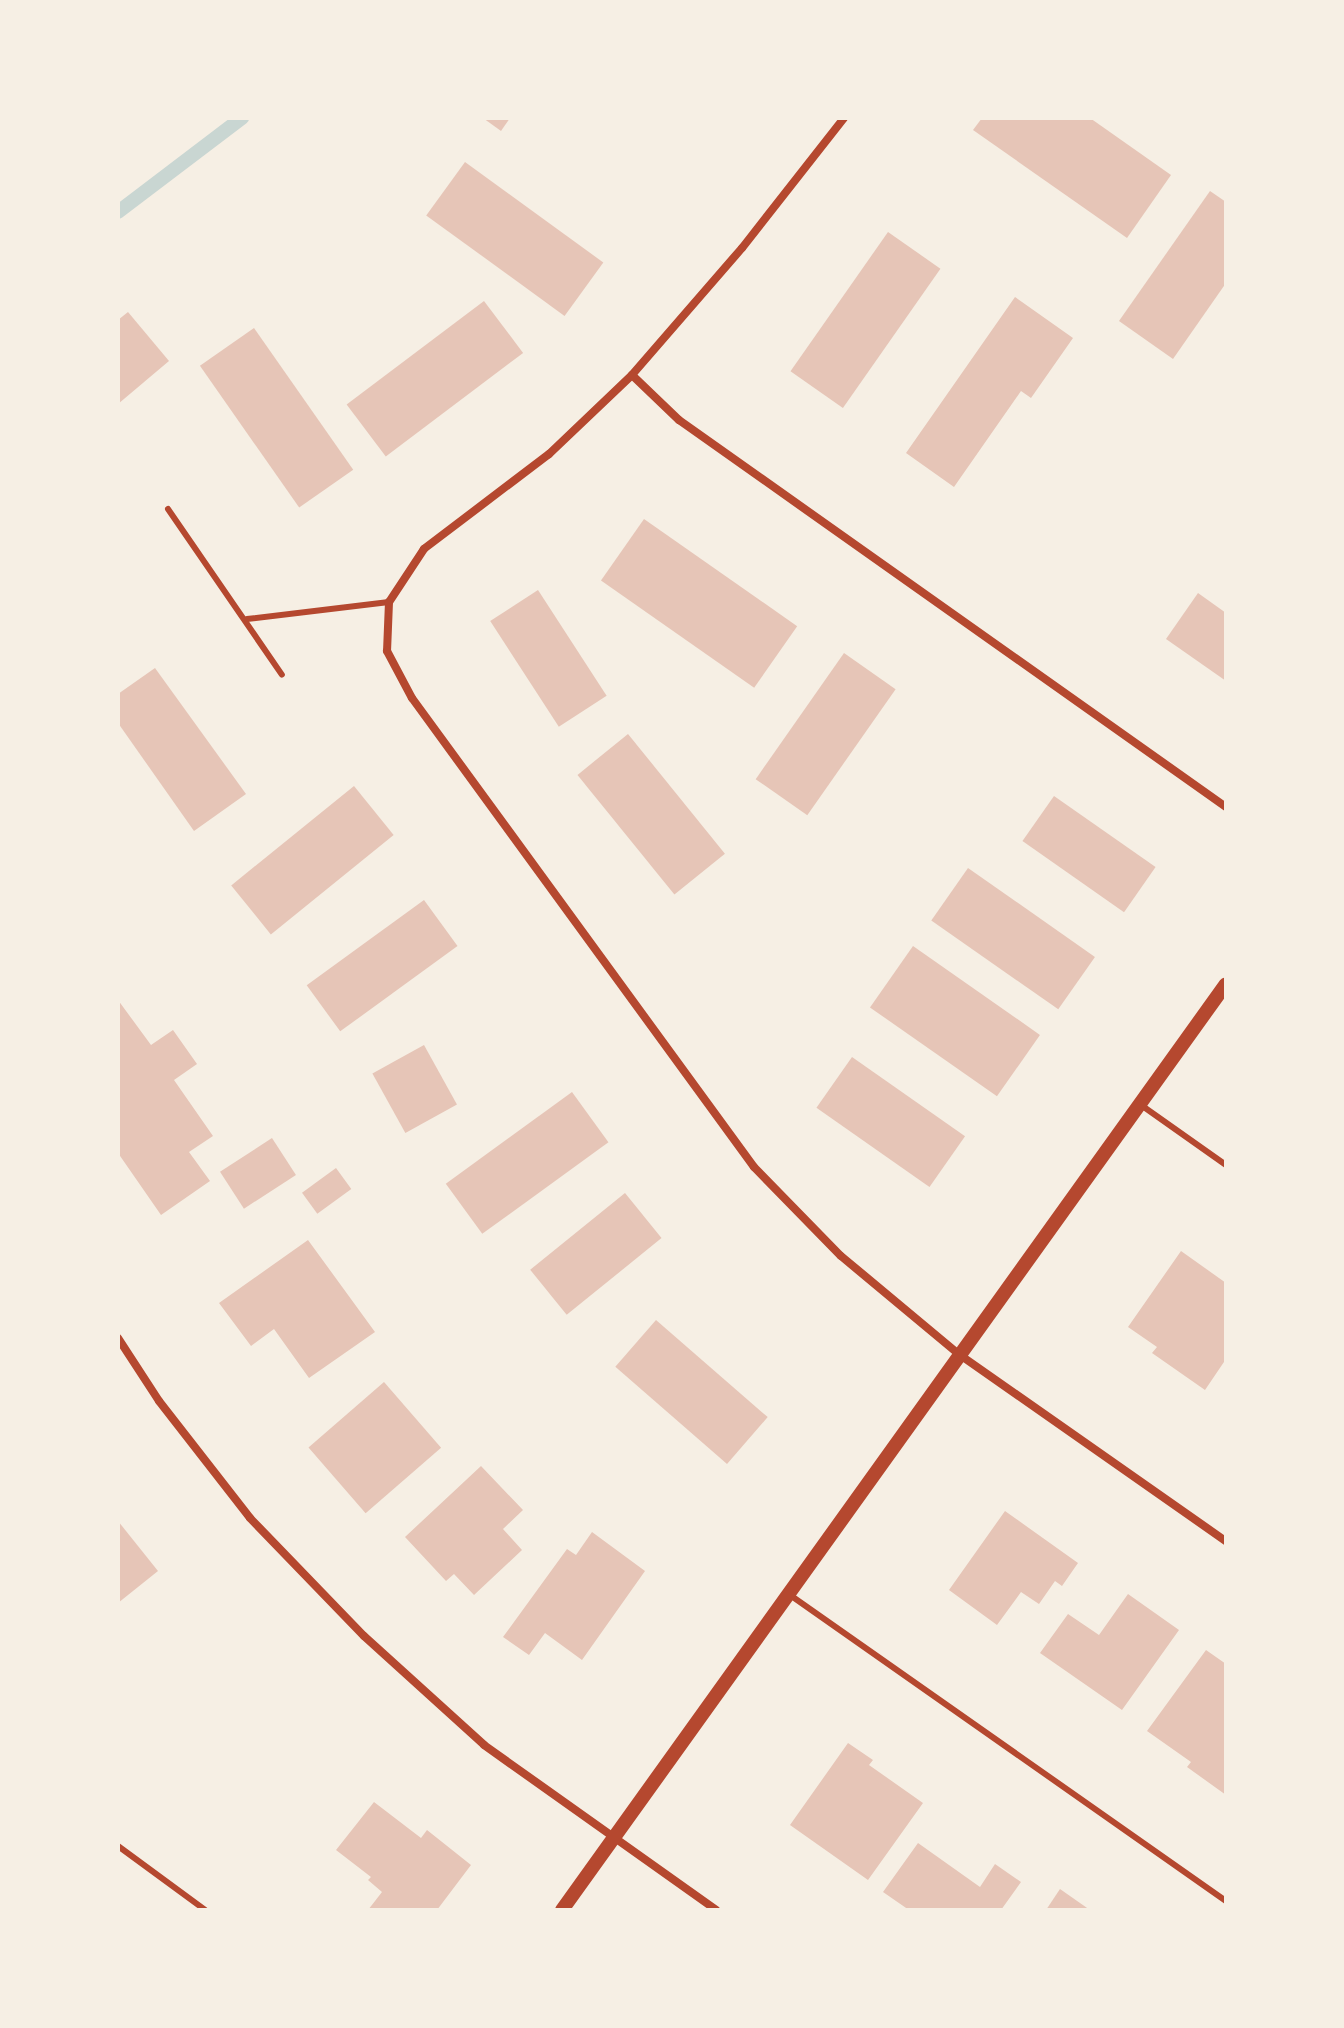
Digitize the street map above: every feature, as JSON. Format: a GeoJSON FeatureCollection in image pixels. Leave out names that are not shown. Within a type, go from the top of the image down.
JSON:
{"type":"FeatureCollection","features":[{"type":"Feature","properties":{"kind":"street"},"geometry":{"type":"LineString","coordinates":[[844,118],[742,248],[632,375],[549,454],[424,549],[389,602],[387,651],[412,698],[754,1167],[841,1256],[960,1355],[1226,1541]]}},
{"type":"Feature","properties":{"kind":"street"},"geometry":{"type":"LineString","coordinates":[[632,375],[679,420],[1226,807]]}},
{"type":"Feature","properties":{"kind":"street"},"geometry":{"type":"LineString","coordinates":[[562,1910],[1226,984]]}},
{"type":"Feature","properties":{"kind":"street"},"geometry":{"type":"LineString","coordinates":[[118,1338],[159,1401],[250,1518],[364,1636],[484,1745],[716,1910]]}},
{"type":"Feature","properties":{"kind":"lane"},"geometry":{"type":"LineString","coordinates":[[168,509],[247,619],[282,675]]}},
{"type":"Feature","properties":{"kind":"lane"},"geometry":{"type":"LineString","coordinates":[[247,619],[389,602]]}},
{"type":"Feature","properties":{"kind":"lane"},"geometry":{"type":"LineString","coordinates":[[1140,1104],[1226,1165]]}},
{"type":"Feature","properties":{"kind":"lane"},"geometry":{"type":"LineString","coordinates":[[789,1594],[1226,1901]]}},
{"type":"Feature","properties":{"kind":"lane"},"geometry":{"type":"LineString","coordinates":[[118,1846],[205,1910]]}},
{"type":"Feature","properties":{"kind":"building"},"geometry":{"type":"Polygon","coordinates":[[[483,118],[510,118],[501,131],[483,118]]]}},
{"type":"Feature","properties":{"kind":"building"},"geometry":{"type":"Polygon","coordinates":[[[982,118],[1090,118],[1171,175],[1127,238],[973,130],[982,118]]]}},
{"type":"Feature","properties":{"kind":"building"},"geometry":{"type":"Polygon","coordinates":[[[465,162],[603,263],[565,316],[426,215],[465,162]]]}},
{"type":"Feature","properties":{"kind":"building"},"geometry":{"type":"Polygon","coordinates":[[[1210,191],[1226,202],[1226,283],[1173,359],[1119,321],[1210,191]]]}},
{"type":"Feature","properties":{"kind":"building"},"geometry":{"type":"Polygon","coordinates":[[[888,232],[940,269],[843,408],[790,371],[888,232]]]}},
{"type":"Feature","properties":{"kind":"building"},"geometry":{"type":"Polygon","coordinates":[[[1015,297],[1073,338],[1031,398],[1021,391],[954,487],[906,453],[1015,297]]]}},
{"type":"Feature","properties":{"kind":"building"},"geometry":{"type":"Polygon","coordinates":[[[484,301],[523,353],[386,456],[347,405],[484,301]]]}},
{"type":"Feature","properties":{"kind":"building"},"geometry":{"type":"Polygon","coordinates":[[[128,312],[169,361],[118,404],[118,320],[128,312]]]}},
{"type":"Feature","properties":{"kind":"building"},"geometry":{"type":"Polygon","coordinates":[[[254,328],[353,470],[299,508],[200,366],[254,328]]]}},
{"type":"Feature","properties":{"kind":"building"},"geometry":{"type":"Polygon","coordinates":[[[644,519],[797,626],[754,688],[601,580],[644,519]]]}},
{"type":"Feature","properties":{"kind":"building"},"geometry":{"type":"Polygon","coordinates":[[[538,590],[607,696],[559,727],[490,621],[538,590]]]}},
{"type":"Feature","properties":{"kind":"building"},"geometry":{"type":"Polygon","coordinates":[[[1198,593],[1226,613],[1226,681],[1166,639],[1198,593]]]}},
{"type":"Feature","properties":{"kind":"building"},"geometry":{"type":"Polygon","coordinates":[[[844,653],[896,689],[807,815],[756,779],[844,653]]]}},
{"type":"Feature","properties":{"kind":"building"},"geometry":{"type":"Polygon","coordinates":[[[155,668],[246,794],[194,831],[118,723],[118,694],[155,668]]]}},
{"type":"Feature","properties":{"kind":"building"},"geometry":{"type":"Polygon","coordinates":[[[628,734],[725,854],[674,895],[577,775],[628,734]]]}},
{"type":"Feature","properties":{"kind":"building"},"geometry":{"type":"Polygon","coordinates":[[[354,786],[394,835],[271,934],[231,885],[354,786]]]}},
{"type":"Feature","properties":{"kind":"building"},"geometry":{"type":"Polygon","coordinates":[[[1054,796],[1156,867],[1124,912],[1022,841],[1054,796]]]}},
{"type":"Feature","properties":{"kind":"building"},"geometry":{"type":"Polygon","coordinates":[[[968,868],[1095,957],[1058,1009],[931,920],[968,868]]]}},
{"type":"Feature","properties":{"kind":"building"},"geometry":{"type":"Polygon","coordinates":[[[424,900],[458,946],[340,1031],[307,985],[424,900]]]}},
{"type":"Feature","properties":{"kind":"building"},"geometry":{"type":"Polygon","coordinates":[[[913,946],[1040,1035],[997,1096],[870,1007],[913,946]]]}},
{"type":"Feature","properties":{"kind":"building"},"geometry":{"type":"Polygon","coordinates":[[[118,1000],[151,1045],[173,1030],[197,1064],[174,1080],[213,1136],[189,1152],[210,1181],[161,1215],[118,1153],[118,1000]]]}},
{"type":"Feature","properties":{"kind":"building"},"geometry":{"type":"Polygon","coordinates":[[[424,1045],[457,1104],[405,1133],[372,1074],[424,1045]]]}},
{"type":"Feature","properties":{"kind":"building"},"geometry":{"type":"Polygon","coordinates":[[[852,1057],[965,1136],[929,1187],[816,1108],[852,1057]]]}},
{"type":"Feature","properties":{"kind":"building"},"geometry":{"type":"Polygon","coordinates":[[[572,1092],[608,1142],[482,1234],[446,1184],[572,1092]]]}},
{"type":"Feature","properties":{"kind":"building"},"geometry":{"type":"Polygon","coordinates":[[[272,1138],[296,1175],[244,1209],[220,1172],[272,1138]]]}},
{"type":"Feature","properties":{"kind":"building"},"geometry":{"type":"Polygon","coordinates":[[[336,1168],[351,1189],[317,1214],[302,1193],[336,1168]]]}},
{"type":"Feature","properties":{"kind":"building"},"geometry":{"type":"Polygon","coordinates":[[[625,1193],[662,1238],[567,1315],[530,1270],[625,1193]]]}},
{"type":"Feature","properties":{"kind":"building"},"geometry":{"type":"Polygon","coordinates":[[[308,1240],[375,1332],[309,1378],[274,1329],[251,1346],[219,1303],[308,1240]]]}},
{"type":"Feature","properties":{"kind":"building"},"geometry":{"type":"Polygon","coordinates":[[[1181,1251],[1226,1283],[1226,1359],[1205,1390],[1152,1353],[1157,1347],[1128,1327],[1181,1251]]]}},
{"type":"Feature","properties":{"kind":"building"},"geometry":{"type":"Polygon","coordinates":[[[656,1320],[768,1417],[727,1464],[615,1367],[656,1320]]]}},
{"type":"Feature","properties":{"kind":"building"},"geometry":{"type":"Polygon","coordinates":[[[384,1382],[441,1448],[366,1513],[309,1448],[384,1382]]]}},
{"type":"Feature","properties":{"kind":"building"},"geometry":{"type":"Polygon","coordinates":[[[481,1466],[523,1510],[503,1529],[522,1550],[474,1595],[454,1574],[446,1581],[405,1537],[481,1466]]]}},
{"type":"Feature","properties":{"kind":"building"},"geometry":{"type":"Polygon","coordinates":[[[1005,1511],[1078,1563],[1062,1586],[1055,1581],[1039,1604],[1021,1592],[997,1625],[949,1590],[1005,1511]]]}},
{"type":"Feature","properties":{"kind":"building"},"geometry":{"type":"Polygon","coordinates":[[[118,1521],[158,1571],[118,1603],[118,1521]]]}},
{"type":"Feature","properties":{"kind":"building"},"geometry":{"type":"Polygon","coordinates":[[[592,1532],[645,1571],[582,1660],[545,1633],[529,1655],[503,1637],[567,1549],[576,1555],[592,1532]]]}},
{"type":"Feature","properties":{"kind":"building"},"geometry":{"type":"Polygon","coordinates":[[[1128,1594],[1179,1630],[1122,1710],[1040,1653],[1068,1614],[1099,1635],[1128,1594]]]}},
{"type":"Feature","properties":{"kind":"building"},"geometry":{"type":"Polygon","coordinates":[[[1206,1650],[1226,1664],[1226,1795],[1187,1767],[1191,1762],[1147,1731],[1206,1650]]]}},
{"type":"Feature","properties":{"kind":"building"},"geometry":{"type":"Polygon","coordinates":[[[848,1743],[873,1760],[869,1765],[923,1803],[868,1880],[790,1825],[848,1743]]]}},
{"type":"Feature","properties":{"kind":"building"},"geometry":{"type":"Polygon","coordinates":[[[374,1802],[421,1838],[427,1830],[471,1865],[437,1910],[368,1910],[382,1892],[368,1880],[371,1877],[336,1850],[374,1802]]]}},
{"type":"Feature","properties":{"kind":"building"},"geometry":{"type":"Polygon","coordinates":[[[918,1843],[980,1887],[995,1864],[1021,1882],[1001,1910],[909,1910],[883,1892],[918,1843]]]}},
{"type":"Feature","properties":{"kind":"building"},"geometry":{"type":"Polygon","coordinates":[[[1060,1889],[1090,1910],[1046,1910],[1060,1889]]]}},
{"type":"Feature","properties":{"kind":"waterway"},"geometry":{"type":"LineString","coordinates":[[118,212],[242,118]]}}]}
